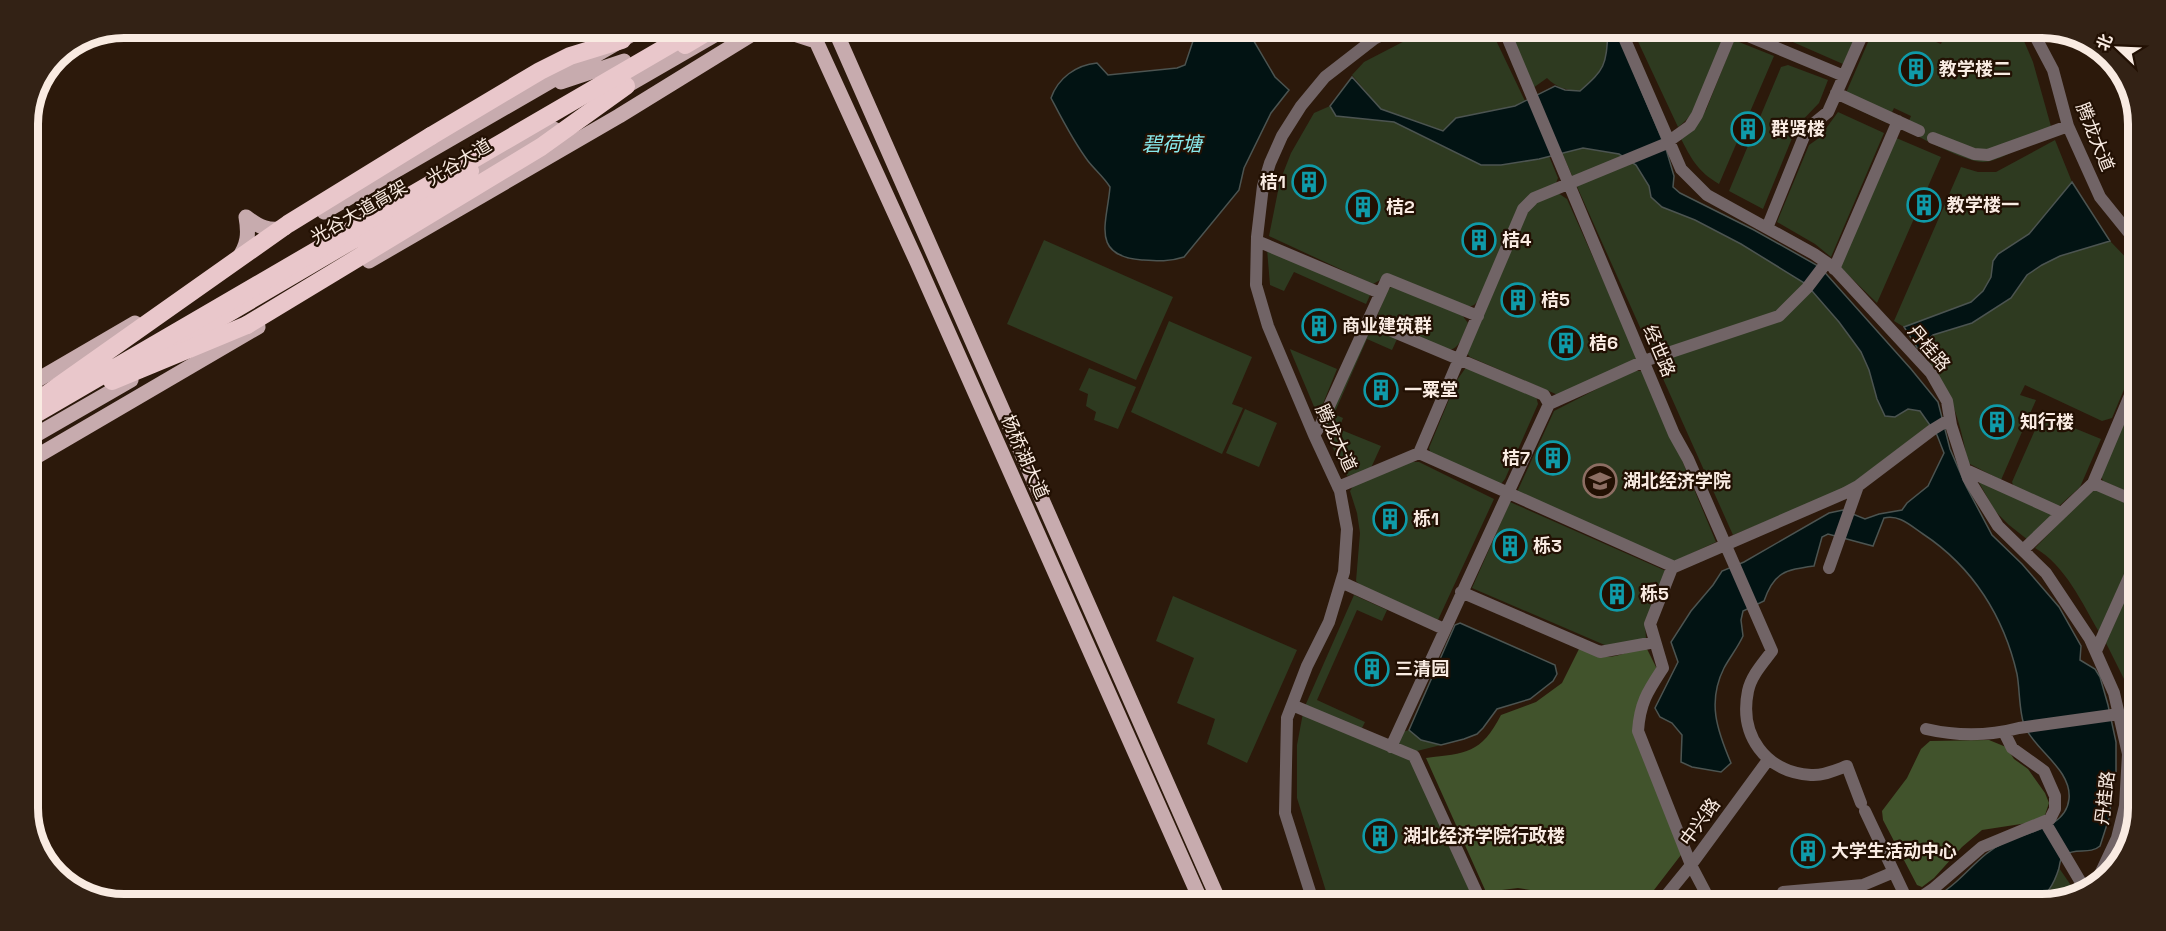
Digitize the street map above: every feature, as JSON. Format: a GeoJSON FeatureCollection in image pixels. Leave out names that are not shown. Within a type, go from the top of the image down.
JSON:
{"type":"FeatureCollection","features":[{"type":"Feature","properties":{"kind":"highway","name":"光谷大道高架"},"geometry":{"type":"LineString","coordinates":[[38,413],[683,37]]}},
{"type":"Feature","properties":{"kind":"highway","name":"光谷大道高架"},"geometry":{"type":"LineString","coordinates":[[38,422],[104,375],[698,37]]}},
{"type":"Feature","properties":{"kind":"highway"},"geometry":{"type":"LineString","coordinates":[[38,401],[288,224],[431,135],[570,56],[622,40]]}},
{"type":"Feature","properties":{"kind":"highway"},"geometry":{"type":"LineString","coordinates":[[104,375],[247,325],[541,147],[626,86]]}},
{"type":"Feature","properties":{"kind":"main road"},"geometry":{"type":"LineString","coordinates":[[38,380],[627,37]]}},
{"type":"Feature","properties":{"kind":"main road","name":"光谷大道"},"geometry":{"type":"LineString","coordinates":[[38,403],[77,380],[104,375],[666,37]]}},
{"type":"Feature","properties":{"kind":"main road","name":"光谷大道"},"geometry":{"type":"LineString","coordinates":[[38,434],[711,37]]}},
{"type":"Feature","properties":{"kind":"main road"},"geometry":{"type":"LineString","coordinates":[[687,50],[717,37]]}},
{"type":"Feature","properties":{"kind":"main road"},"geometry":{"type":"LineString","coordinates":[[38,456],[619,116],[749,37]]}},
{"type":"Feature","properties":{"kind":"main road","name":"杨桥湖大道"},"geometry":{"type":"LineString","coordinates":[[815,37],[1198,894]]}},
{"type":"Feature","properties":{"kind":"main road","name":"杨桥湖大道"},"geometry":{"type":"LineString","coordinates":[[839,37],[1216,894]]}},
{"type":"Feature","properties":{"kind":"main road"},"geometry":{"type":"LineString","coordinates":[[843,37],[846,53]]}},
{"type":"Feature","properties":{"kind":"main road"},"geometry":{"type":"LineString","coordinates":[[526,94],[624,61]]}},
{"type":"Feature","properties":{"kind":"main road"},"geometry":{"type":"LineString","coordinates":[[234,265],[246,248],[249,234],[246,217],[259,227],[275,230],[303,224]]}},
{"type":"Feature","properties":{"kind":"main road"},"geometry":{"type":"LineString","coordinates":[[104,375],[202,283]]}},
{"type":"Feature","properties":{"kind":"main road"},"geometry":{"type":"LineString","coordinates":[[77,380],[87,405]]}},
{"type":"Feature","properties":{"kind":"street","name":"腾龙大道"},"geometry":{"type":"LineString","coordinates":[[1310,894],[1285,813],[1287,718],[1307,666],[1329,622],[1344,572],[1347,529],[1338,487],[1268,326],[1256,285],[1257,241],[1263,186],[1270,163],[1288,126],[1325,77],[1378,37]]}},
{"type":"Feature","properties":{"kind":"street","name":"经世路"},"geometry":{"type":"LineString","coordinates":[[1507,37],[1674,434],[1688,459],[1772,651],[1757,671],[1749,689],[1746,718],[1753,739],[1768,760]]}},
{"type":"Feature","properties":{"kind":"street","name":"丹桂路"},"geometry":{"type":"LineString","coordinates":[[1624,37],[1667,143],[1681,169],[1707,195],[1767,228],[1827,266],[1930,373],[1947,401],[1950,420],[1968,478],[1998,526],[2046,573],[2090,639],[2114,693],[2116,715],[2128,754],[2127,815],[2103,868]]}},
{"type":"Feature","properties":{"kind":"street"},"geometry":{"type":"LineString","coordinates":[[1338,487],[1419,453],[1523,209],[1534,198],[1667,143],[1690,126],[1697,115],[1729,37]]}},
{"type":"Feature","properties":{"kind":"street"},"geometry":{"type":"LineString","coordinates":[[1751,37],[1844,76]]}},
{"type":"Feature","properties":{"kind":"street"},"geometry":{"type":"LineString","coordinates":[[1767,228],[1807,129],[1828,112],[1861,37]]}},
{"type":"Feature","properties":{"kind":"street","name":"腾龙大道"},"geometry":{"type":"LineString","coordinates":[[2036,37],[2053,70],[2068,126],[2100,197],[2128,232]]}},
{"type":"Feature","properties":{"kind":"street"},"geometry":{"type":"LineString","coordinates":[[1836,93],[1919,131]]}},
{"type":"Feature","properties":{"kind":"street"},"geometry":{"type":"LineString","coordinates":[[1391,747],[1506,493],[1549,404],[1644,361],[1779,316],[1827,266],[1898,121]]}},
{"type":"Feature","properties":{"kind":"street"},"geometry":{"type":"LineString","coordinates":[[1934,138],[1974,154],[1988,155],[2068,126]]}},
{"type":"Feature","properties":{"kind":"street"},"geometry":{"type":"LineString","coordinates":[[1257,241],[1380,293]]}},
{"type":"Feature","properties":{"kind":"street"},"geometry":{"type":"LineString","coordinates":[[1314,435],[1387,279],[1478,316]]}},
{"type":"Feature","properties":{"kind":"street"},"geometry":{"type":"LineString","coordinates":[[1368,321],[1544,395],[1549,404]]}},
{"type":"Feature","properties":{"kind":"street"},"geometry":{"type":"LineString","coordinates":[[2023,550],[2093,483],[2128,400]]}},
{"type":"Feature","properties":{"kind":"street"},"geometry":{"type":"LineString","coordinates":[[1706,894],[1690,865],[1638,730],[1644,696],[1663,668],[1650,624],[1672,568],[1858,486],[1932,430],[1950,420]]}},
{"type":"Feature","properties":{"kind":"street"},"geometry":{"type":"LineString","coordinates":[[1419,453],[1672,566],[1672,568]]}},
{"type":"Feature","properties":{"kind":"street"},"geometry":{"type":"LineString","coordinates":[[1966,470],[2061,513]]}},
{"type":"Feature","properties":{"kind":"street"},"geometry":{"type":"LineString","coordinates":[[2093,483],[2128,498]]}},
{"type":"Feature","properties":{"kind":"street"},"geometry":{"type":"LineString","coordinates":[[1829,568],[1858,486]]}},
{"type":"Feature","properties":{"kind":"street"},"geometry":{"type":"LineString","coordinates":[[2096,651],[2128,578]]}},
{"type":"Feature","properties":{"kind":"street"},"geometry":{"type":"LineString","coordinates":[[1341,582],[1444,629]]}},
{"type":"Feature","properties":{"kind":"street"},"geometry":{"type":"LineString","coordinates":[[1461,592],[1600,652],[1655,642]]}},
{"type":"Feature","properties":{"kind":"street"},"geometry":{"type":"LineString","coordinates":[[1292,705],[1414,756],[1477,894]]}},
{"type":"Feature","properties":{"kind":"street"},"geometry":{"type":"LineString","coordinates":[[1926,729],[1949,734],[2004,732],[2116,715]]}},
{"type":"Feature","properties":{"kind":"street"},"geometry":{"type":"LineString","coordinates":[[1925,894],[1982,847],[2046,823],[2055,809],[2055,796],[2044,771],[2012,748],[2004,732]]}},
{"type":"Feature","properties":{"kind":"street"},"geometry":{"type":"LineString","coordinates":[[1768,760],[1796,773],[1813,776],[1847,766],[1863,807],[1905,894]]}},
{"type":"Feature","properties":{"kind":"street","name":"中兴路"},"geometry":{"type":"LineString","coordinates":[[1667,894],[1768,760]]}},
{"type":"Feature","properties":{"kind":"street"},"geometry":{"type":"LineString","coordinates":[[2046,823],[2082,884]]}},
{"type":"Feature","properties":{"kind":"street"},"geometry":{"type":"LineString","coordinates":[[1783,892],[1863,885],[1894,872]]}},
{"type":"Feature","properties":{"kind":"green space"},"geometry":{"type":"Polygon","coordinates":[[[1412,37],[1494,37],[1525,101],[1515,106],[1456,118],[1443,131],[1381,109],[1352,75],[1364,62],[1412,37]]]}},
{"type":"Feature","properties":{"kind":"green space"},"geometry":{"type":"Polygon","coordinates":[[[1511,37],[1608,37],[1603,66],[1580,91],[1562,88],[1547,78],[1533,88],[1511,37]]]}},
{"type":"Feature","properties":{"kind":"green space"},"geometry":{"type":"Polygon","coordinates":[[[1636,37],[1720,37],[1724,39],[1700,99],[1694,110],[1678,127],[1636,37]]]}},
{"type":"Feature","properties":{"kind":"green space"},"geometry":{"type":"Polygon","coordinates":[[[1781,37],[1855,37],[1843,64],[1781,37]]]}},
{"type":"Feature","properties":{"kind":"green space"},"geometry":{"type":"Polygon","coordinates":[[[1870,37],[1924,37],[1941,44],[1944,37],[2022,37],[2033,62],[2052,130],[1999,158],[1984,162],[1976,161],[1905,130],[1911,116],[1894,108],[1887,123],[1842,102],[1870,37]]]}},
{"type":"Feature","properties":{"kind":"green space"},"geometry":{"type":"Polygon","coordinates":[[[1734,40],[1774,56],[1719,184],[1700,169],[1691,158],[1680,137],[1706,110],[1734,40]]]}},
{"type":"Feature","properties":{"kind":"green space"},"geometry":{"type":"Polygon","coordinates":[[[1788,65],[1828,80],[1819,103],[1797,126],[1763,209],[1729,191],[1781,67],[1788,65]]]}},
{"type":"Feature","properties":{"kind":"green space"},"geometry":{"type":"Polygon","coordinates":[[[1330,106],[1336,116],[1394,122],[1481,165],[1501,165],[1549,156],[1558,178],[1556,183],[1531,196],[1479,300],[1474,305],[1466,308],[1389,275],[1373,284],[1269,236],[1280,181],[1291,153],[1314,113],[1330,106]]]}},
{"type":"Feature","properties":{"kind":"green space"},"geometry":{"type":"Polygon","coordinates":[[[1838,112],[1884,133],[1831,257],[1815,244],[1777,222],[1809,145],[1819,138],[1838,112]]]}},
{"type":"Feature","properties":{"kind":"green space"},"geometry":{"type":"Polygon","coordinates":[[[1894,137],[1941,157],[1877,303],[1839,266],[1894,137]]]}},
{"type":"Feature","properties":{"kind":"green space"},"geometry":{"type":"Polygon","coordinates":[[[2055,140],[2072,182],[2029,234],[1998,254],[1993,261],[1991,277],[1984,291],[1971,302],[1904,327],[1894,321],[1961,167],[1978,172],[1996,172],[2055,140]]]}},
{"type":"Feature","properties":{"kind":"green space"},"geometry":{"type":"Polygon","coordinates":[[[1583,148],[1619,153],[1636,165],[1649,186],[1651,197],[1662,207],[1695,220],[1741,244],[1806,284],[1861,352],[1895,417],[1908,409],[1920,411],[1930,425],[1845,489],[1733,535],[1562,153],[1583,148]]]}},
{"type":"Feature","properties":{"kind":"green space"},"geometry":{"type":"Polygon","coordinates":[[[1558,193],[1567,199],[1638,358],[1558,395],[1470,357],[1466,352],[1525,215],[1534,204],[1558,193]]]}},
{"type":"Feature","properties":{"kind":"green space"},"geometry":{"type":"Polygon","coordinates":[[[1044,240],[1173,297],[1136,380],[1007,324],[1044,240]]]}},
{"type":"Feature","properties":{"kind":"green space"},"geometry":{"type":"Polygon","coordinates":[[[2110,241],[2128,260],[2128,380],[2112,418],[2102,421],[2025,385],[2020,395],[2036,400],[2001,480],[1968,463],[1952,402],[1938,374],[1918,349],[1933,335],[1972,323],[2011,298],[2027,275],[2060,256],[2110,241]]]}},
{"type":"Feature","properties":{"kind":"green space"},"geometry":{"type":"Polygon","coordinates":[[[1267,249],[1371,293],[1366,304],[1294,272],[1284,291],[1270,285],[1267,249]]]}},
{"type":"Feature","properties":{"kind":"green space"},"geometry":{"type":"Polygon","coordinates":[[[1391,287],[1397,287],[1462,315],[1468,323],[1459,343],[1449,350],[1380,321],[1378,314],[1387,291],[1391,287]]]}},
{"type":"Feature","properties":{"kind":"green space"},"geometry":{"type":"Polygon","coordinates":[[[1169,321],[1252,357],[1232,404],[1243,408],[1222,454],[1131,412],[1169,321]]]}},
{"type":"Feature","properties":{"kind":"green space"},"geometry":{"type":"Polygon","coordinates":[[[1369,327],[1397,339],[1392,350],[1367,339],[1334,414],[1343,418],[1339,429],[1381,446],[1370,470],[1347,476],[1323,428],[1369,327]]]}},
{"type":"Feature","properties":{"kind":"green space"},"geometry":{"type":"Polygon","coordinates":[[[1290,349],[1337,369],[1318,416],[1291,352],[1290,349]]]}},
{"type":"Feature","properties":{"kind":"green space"},"geometry":{"type":"Polygon","coordinates":[[[1467,366],[1536,396],[1538,404],[1505,479],[1500,485],[1431,455],[1429,448],[1457,380],[1467,366]]]}},
{"type":"Feature","properties":{"kind":"green space"},"geometry":{"type":"Polygon","coordinates":[[[1089,368],[1136,387],[1118,429],[1094,420],[1096,412],[1086,406],[1088,394],[1079,390],[1089,368]]]}},
{"type":"Feature","properties":{"kind":"green space"},"geometry":{"type":"Polygon","coordinates":[[[1632,371],[1645,371],[1716,542],[1673,562],[1517,492],[1554,411],[1632,371]]]}},
{"type":"Feature","properties":{"kind":"green space"},"geometry":{"type":"Polygon","coordinates":[[[1245,409],[1277,423],[1259,467],[1226,453],[1245,409]]]}},
{"type":"Feature","properties":{"kind":"green space"},"geometry":{"type":"Polygon","coordinates":[[[2128,411],[2128,492],[2103,481],[2101,475],[2128,411]]]}},
{"type":"Feature","properties":{"kind":"green space"},"geometry":{"type":"Polygon","coordinates":[[[2042,414],[2061,421],[2060,426],[2071,431],[2074,428],[2101,439],[2080,487],[2058,507],[2014,487],[2012,482],[2042,414]]]}},
{"type":"Feature","properties":{"kind":"green space"},"geometry":{"type":"Polygon","coordinates":[[[1409,462],[1419,462],[1494,499],[1438,620],[1360,585],[1356,581],[1360,533],[1350,491],[1355,483],[1409,462]]]}},
{"type":"Feature","properties":{"kind":"green space"},"geometry":{"type":"Polygon","coordinates":[[[1977,479],[2054,515],[2028,540],[1995,511],[1977,479]]]}},
{"type":"Feature","properties":{"kind":"green space"},"geometry":{"type":"Polygon","coordinates":[[[2093,488],[2128,503],[2128,565],[2099,632],[2064,574],[2046,555],[2035,548],[2093,488]]]}},
{"type":"Feature","properties":{"kind":"green space"},"geometry":{"type":"Polygon","coordinates":[[[1510,502],[1666,571],[1645,622],[1646,639],[1607,646],[1472,588],[1510,502]]]}},
{"type":"Feature","properties":{"kind":"green space"},"geometry":{"type":"Polygon","coordinates":[[[2128,593],[2128,694],[2126,683],[2106,643],[2128,593]]]}},
{"type":"Feature","properties":{"kind":"green space"},"geometry":{"type":"Polygon","coordinates":[[[1354,595],[1387,610],[1382,621],[1357,610],[1317,700],[1365,722],[1361,730],[1305,706],[1354,595]]]}},
{"type":"Feature","properties":{"kind":"green space"},"geometry":{"type":"Polygon","coordinates":[[[1173,596],[1297,650],[1247,763],[1207,744],[1215,719],[1177,703],[1194,658],[1156,641],[1173,596]]]}},
{"type":"Feature","properties":{"kind":"green space"},"geometry":{"type":"Polygon","coordinates":[[[1645,645],[1658,671],[1634,731],[1684,851],[1651,894],[1545,894],[1518,888],[1486,892],[1426,758],[1452,755],[1479,744],[1494,728],[1501,715],[1536,702],[1562,683],[1580,647],[1606,657],[1626,653],[1645,645]]]}},
{"type":"Feature","properties":{"kind":"green space"},"geometry":{"type":"Polygon","coordinates":[[[1303,713],[1410,759],[1472,894],[1327,894],[1297,798],[1297,745],[1303,713]]]}},
{"type":"Feature","properties":{"kind":"green space"},"geometry":{"type":"Polygon","coordinates":[[[1409,730],[1421,740],[1441,745],[1413,752],[1400,746],[1398,742],[1402,732],[1409,730]]]}},
{"type":"Feature","properties":{"kind":"green space"},"geometry":{"type":"Polygon","coordinates":[[[1989,740],[2006,747],[2014,759],[2028,769],[2045,793],[2049,803],[2045,815],[2034,822],[1982,830],[1962,847],[1934,878],[1922,887],[1917,885],[1883,820],[1882,811],[1907,778],[1921,749],[1930,741],[1989,740]]]}},
{"type":"Feature","properties":{"kind":"green space"},"geometry":{"type":"Polygon","coordinates":[[[2059,868],[2073,888],[2044,894],[2059,868]]]}},
{"type":"Feature","properties":{"kind":"water","name":"碧荷塘"},"geometry":{"type":"Polygon","coordinates":[[[1252,37],[1275,77],[1289,90],[1271,113],[1244,168],[1239,190],[1184,257],[1158,261],[1126,257],[1115,252],[1108,245],[1105,236],[1110,187],[1088,161],[1051,98],[1063,79],[1089,64],[1097,63],[1108,75],[1177,68],[1185,65],[1194,38],[1252,37]]]}},
{"type":"Feature","properties":{"kind":"water"},"geometry":{"type":"Polygon","coordinates":[[[1608,37],[1619,37],[1666,149],[1674,176],[1673,187],[1680,193],[1754,230],[1820,267],[1938,402],[1950,449],[1966,486],[1992,535],[2022,564],[2059,607],[2081,646],[2080,660],[2095,669],[2100,677],[2116,742],[2116,776],[2107,792],[2111,812],[2100,846],[2096,849],[2073,851],[2065,855],[2061,859],[2052,885],[2045,894],[1941,894],[1998,846],[2053,823],[2061,817],[2069,799],[2065,779],[2030,736],[2023,722],[2017,674],[1995,613],[1984,595],[1957,562],[1941,547],[1905,522],[1895,518],[1884,518],[1873,546],[1828,534],[1822,537],[1814,566],[1782,574],[1772,584],[1764,601],[1743,611],[1741,620],[1743,636],[1724,668],[1716,693],[1718,727],[1731,763],[1721,772],[1692,767],[1681,762],[1682,735],[1672,723],[1660,717],[1655,708],[1678,662],[1671,642],[1691,611],[1722,571],[1744,562],[1829,513],[1843,510],[1865,519],[1902,510],[1928,486],[1944,453],[1937,435],[1920,411],[1908,409],[1895,417],[1885,416],[1861,352],[1806,284],[1741,244],[1695,220],[1662,207],[1651,197],[1649,186],[1636,165],[1619,154],[1583,148],[1539,159],[1501,165],[1481,165],[1394,122],[1336,116],[1330,106],[1352,77],[1381,109],[1443,131],[1456,118],[1515,106],[1555,86],[1565,90],[1580,91],[1603,66],[1608,37]]]}},
{"type":"Feature","properties":{"kind":"water"},"geometry":{"type":"Polygon","coordinates":[[[2072,182],[2110,241],[2060,256],[2042,265],[2027,275],[2011,298],[1972,323],[1933,335],[1918,349],[1904,327],[1971,302],[1983,291],[1991,277],[1993,261],[1998,254],[2029,234],[2072,182]]]}},
{"type":"Feature","properties":{"kind":"water"},"geometry":{"type":"Polygon","coordinates":[[[1460,623],[1555,665],[1557,674],[1553,681],[1530,699],[1497,709],[1477,734],[1441,745],[1421,740],[1409,730],[1455,625],[1460,623]]]}},
{"type":"Feature","properties":{"kind":"place","name":"教学楼二"},"geometry":{"type":"Point","coordinates":[1916,69]}},
{"type":"Feature","properties":{"kind":"place","name":"群贤楼"},"geometry":{"type":"Point","coordinates":[1748,129]}},
{"type":"Feature","properties":{"kind":"place","name":"桔1"},"geometry":{"type":"Point","coordinates":[1309,182]}},
{"type":"Feature","properties":{"kind":"place","name":"教学楼一"},"geometry":{"type":"Point","coordinates":[1924,205]}},
{"type":"Feature","properties":{"kind":"place","name":"桔2"},"geometry":{"type":"Point","coordinates":[1363,207]}},
{"type":"Feature","properties":{"kind":"place","name":"桔4"},"geometry":{"type":"Point","coordinates":[1479,240]}},
{"type":"Feature","properties":{"kind":"place","name":"桔5"},"geometry":{"type":"Point","coordinates":[1518,300]}},
{"type":"Feature","properties":{"kind":"place","name":"商业建筑群"},"geometry":{"type":"Point","coordinates":[1319,326]}},
{"type":"Feature","properties":{"kind":"place","name":"桔6"},"geometry":{"type":"Point","coordinates":[1566,343]}},
{"type":"Feature","properties":{"kind":"place","name":"一粟堂"},"geometry":{"type":"Point","coordinates":[1381,390]}},
{"type":"Feature","properties":{"kind":"place","name":"知行楼"},"geometry":{"type":"Point","coordinates":[1997,422]}},
{"type":"Feature","properties":{"kind":"place","name":"桔7"},"geometry":{"type":"Point","coordinates":[1553,458]}},
{"type":"Feature","properties":{"kind":"place","name":"湖北经济学院"},"geometry":{"type":"Point","coordinates":[1600,481]}},
{"type":"Feature","properties":{"kind":"place","name":"栎1"},"geometry":{"type":"Point","coordinates":[1390,519]}},
{"type":"Feature","properties":{"kind":"place","name":"栎3"},"geometry":{"type":"Point","coordinates":[1510,546]}},
{"type":"Feature","properties":{"kind":"place","name":"栎5"},"geometry":{"type":"Point","coordinates":[1617,594]}},
{"type":"Feature","properties":{"kind":"place","name":"三清园"},"geometry":{"type":"Point","coordinates":[1372,669]}},
{"type":"Feature","properties":{"kind":"place","name":"湖北经济学院行政楼"},"geometry":{"type":"Point","coordinates":[1380,836]}},
{"type":"Feature","properties":{"kind":"place","name":"大学生活动中心"},"geometry":{"type":"Point","coordinates":[1808,851]}}]}
